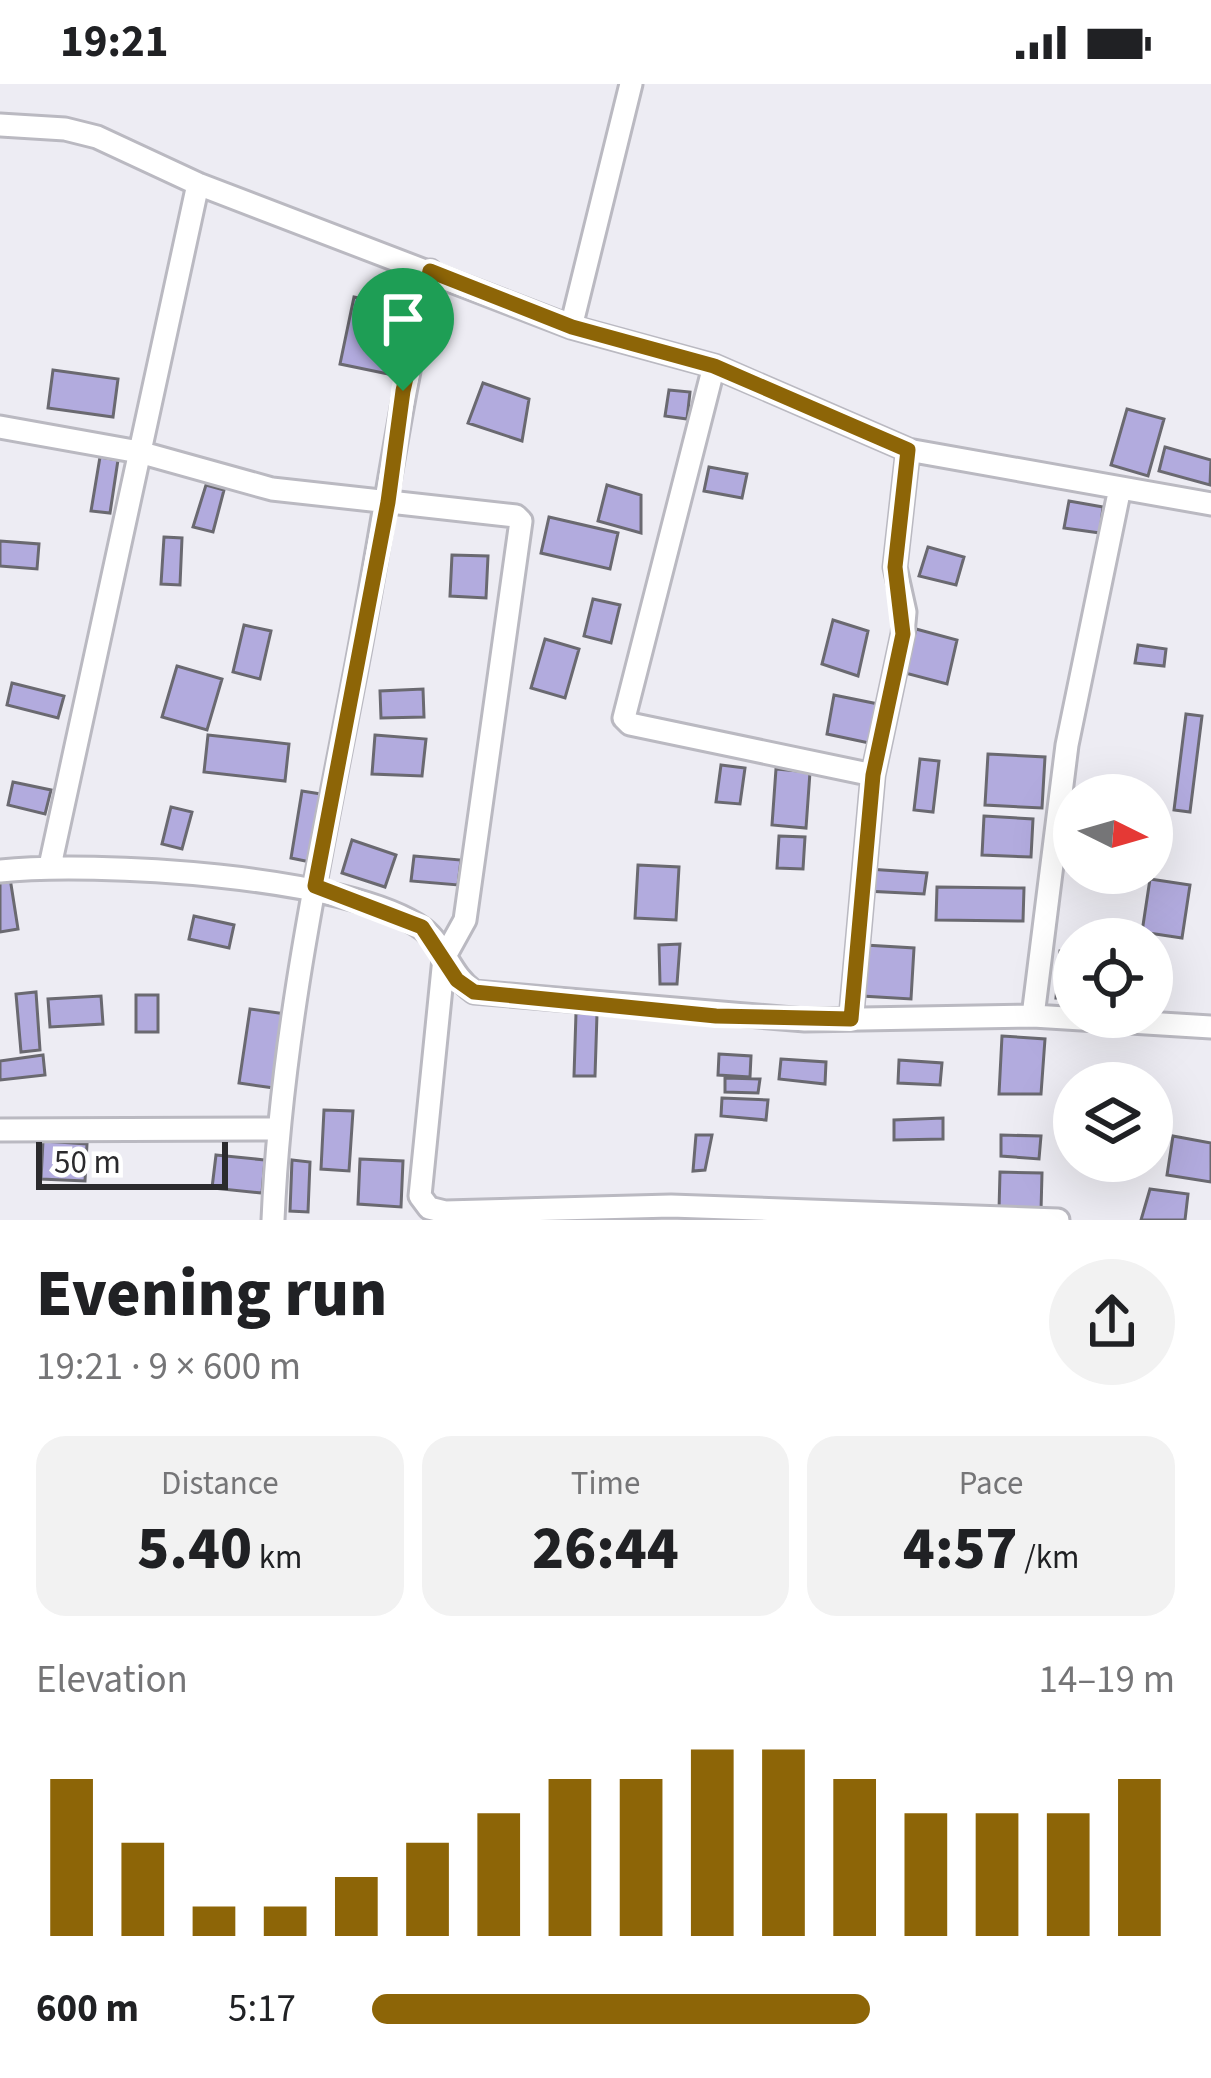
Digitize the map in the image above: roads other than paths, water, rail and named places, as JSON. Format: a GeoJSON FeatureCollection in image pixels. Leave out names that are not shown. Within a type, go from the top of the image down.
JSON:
{"type":"FeatureCollection","features":[{"type":"Feature","properties":{"kind":"street"},"geometry":{"type":"LineString","coordinates":[[572,327],[631,84]]}},
{"type":"Feature","properties":{"kind":"street"},"geometry":{"type":"LineString","coordinates":[[0,125],[65,129],[97,137],[198,184],[572,327],[714,366],[908,450],[1211,505]]}},
{"type":"Feature","properties":{"kind":"street"},"geometry":{"type":"LineString","coordinates":[[50,866],[198,184]]}},
{"type":"Feature","properties":{"kind":"street"},"geometry":{"type":"LineString","coordinates":[[273,1220],[277,1129],[315,886],[388,502],[403,391],[430,271]]}},
{"type":"Feature","properties":{"kind":"street"},"geometry":{"type":"LineString","coordinates":[[714,366],[624,718],[630,724],[873,775]]}},
{"type":"Feature","properties":{"kind":"street"},"geometry":{"type":"LineString","coordinates":[[0,427],[139,452],[272,489],[516,516],[524,530],[466,920],[444,958],[421,1196],[429,1208],[445,1212],[671,1206],[1058,1220]]}},
{"type":"Feature","properties":{"kind":"street"},"geometry":{"type":"LineString","coordinates":[[851,1019],[873,775],[903,634],[895,567],[908,450]]}},
{"type":"Feature","properties":{"kind":"street"},"geometry":{"type":"LineString","coordinates":[[1033,1016],[1067,745],[1120,488]]}},
{"type":"Feature","properties":{"kind":"street"},"geometry":{"type":"LineString","coordinates":[[0,871],[50,866],[315,886],[422,927],[466,920]]}},
{"type":"Feature","properties":{"kind":"street"},"geometry":{"type":"LineString","coordinates":[[422,927],[457,980],[474,992],[716,1016],[1033,1016],[1211,1027]]}},
{"type":"Feature","properties":{"kind":"street"},"geometry":{"type":"LineString","coordinates":[[0,1130],[277,1129]]}}]}
